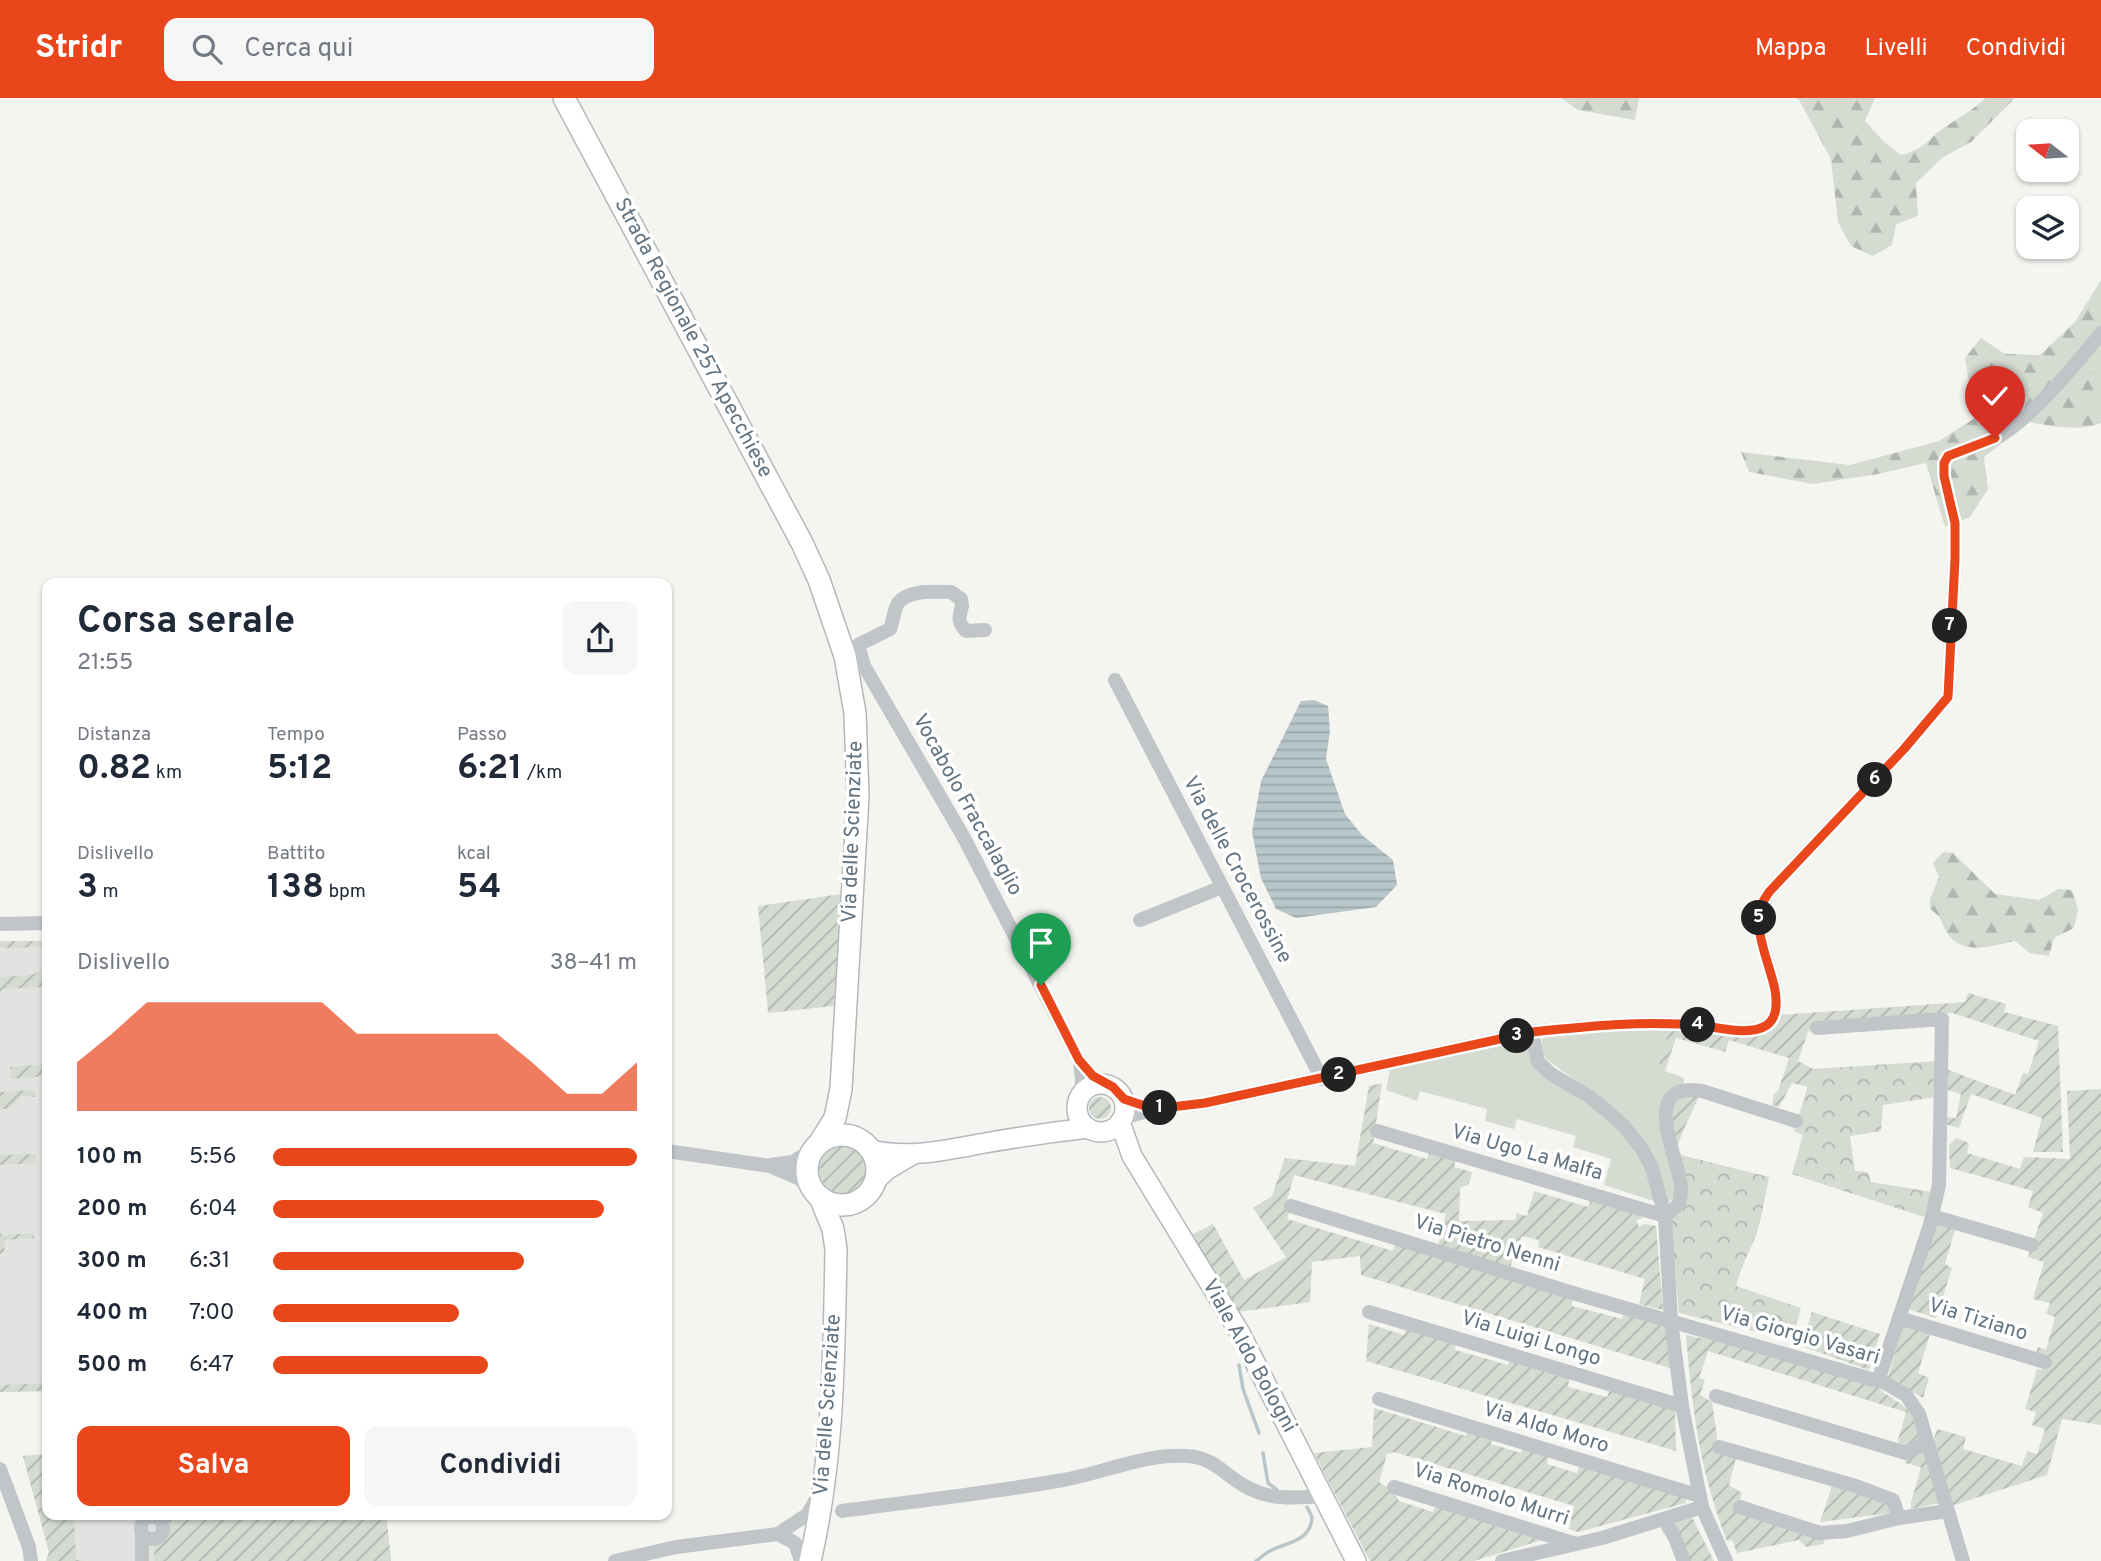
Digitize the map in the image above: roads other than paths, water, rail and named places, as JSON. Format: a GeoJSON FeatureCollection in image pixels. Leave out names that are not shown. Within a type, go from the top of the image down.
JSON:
{"type":"FeatureCollection","features":[{"type":"Feature","properties":{"kind":"main road","name":"Strada Regionale 257 Apecchiese"},"geometry":{"type":"LineString","coordinates":[[564,98],[681,320],[758,458],[819,580]]}},
{"type":"Feature","properties":{"kind":"main road","name":"Via delle Scienziate"},"geometry":{"type":"LineString","coordinates":[[817,1146],[835,1118],[841,1089],[858,796],[855,713],[845,656],[819,580]]}},
{"type":"Feature","properties":{"kind":"main road"},"geometry":{"type":"LineString","coordinates":[[912,1155],[888,1169],[861,1199],[851,1203],[829,1202],[816,1193],[807,1169],[817,1146],[830,1137],[841,1135],[888,1154],[912,1155],[1047,1132],[1111,1130],[1122,1113],[1113,1087],[1105,1084],[1091,1085],[1079,1101],[1047,1132]]}},
{"type":"Feature","properties":{"kind":"main road","name":"Via delle Scienziate"},"geometry":{"type":"LineString","coordinates":[[841,1089],[846,1116],[866,1145]]}},
{"type":"Feature","properties":{"kind":"main road"},"geometry":{"type":"LineString","coordinates":[[1079,1101],[1082,1123],[1093,1130]]}},
{"type":"Feature","properties":{"kind":"main road","name":"Viale Aldo Bologni"},"geometry":{"type":"LineString","coordinates":[[1122,1113],[1132,1156]]}},
{"type":"Feature","properties":{"kind":"main road","name":"Viale Aldo Bologni"},"geometry":{"type":"LineString","coordinates":[[1093,1130],[1116,1142],[1132,1156],[1240,1333],[1356,1561]]}},
{"type":"Feature","properties":{"kind":"main road"},"geometry":{"type":"LineString","coordinates":[[866,1145],[876,1165],[875,1181]]}},
{"type":"Feature","properties":{"kind":"main road","name":"Via delle Scienziate"},"geometry":{"type":"LineString","coordinates":[[810,1561],[828,1459],[834,1372],[836,1249],[833,1229],[816,1193]]}},
{"type":"Feature","properties":{"kind":"main road","name":"Via delle Scienziate"},"geometry":{"type":"LineString","coordinates":[[836,1249],[843,1224],[861,1199]]}},
{"type":"Feature","properties":{"kind":"street"},"geometry":{"type":"LineString","coordinates":[[1122,1113],[1205,1103],[1532,1032],[1668,1023],[1734,1029],[1765,1026],[1773,1019],[1777,1008],[1776,992],[1758,923],[1760,908],[1769,892],[1904,749],[1948,697],[1955,523],[1944,476],[1944,463],[1948,456],[1995,438],[2014,425],[2070,372],[2101,333]]}},
{"type":"Feature","properties":{"kind":"street","name":"Vocabolo Fraccalaglio"},"geometry":{"type":"LineString","coordinates":[[985,630],[966,631],[960,625],[958,619],[962,606],[957,594],[912,594],[897,605],[890,629],[858,645],[864,666],[963,836],[1079,1060]]}},
{"type":"Feature","properties":{"kind":"street","name":"Via delle Crocerossine"},"geometry":{"type":"LineString","coordinates":[[1115,680],[1322,1079]]}},
{"type":"Feature","properties":{"kind":"street"},"geometry":{"type":"LineString","coordinates":[[1140,920],[1222,887]]}},
{"type":"Feature","properties":{"kind":"street"},"geometry":{"type":"LineString","coordinates":[[0,924],[42,923]]}},
{"type":"Feature","properties":{"kind":"street"},"geometry":{"type":"LineString","coordinates":[[1817,1028],[1942,1019],[1939,1185],[1932,1216],[1878,1381]]}},
{"type":"Feature","properties":{"kind":"street"},"geometry":{"type":"LineString","coordinates":[[1532,1032],[1538,1062],[1551,1074],[1590,1097],[1624,1126],[1642,1149],[1658,1183],[1665,1216],[1671,1321],[1682,1406],[1701,1502],[1726,1561]]}},
{"type":"Feature","properties":{"kind":"street"},"geometry":{"type":"LineString","coordinates":[[1079,1060],[1093,1076],[1105,1084]]}},
{"type":"Feature","properties":{"kind":"street"},"geometry":{"type":"LineString","coordinates":[[1079,1060],[1082,1080],[1079,1101]]}},
{"type":"Feature","properties":{"kind":"street"},"geometry":{"type":"LineString","coordinates":[[1665,1216],[1679,1204],[1681,1186],[1666,1132],[1666,1107],[1675,1094],[1688,1088],[1702,1091],[1796,1121]]}},
{"type":"Feature","properties":{"kind":"street","name":"Via Ugo La Malfa"},"geometry":{"type":"LineString","coordinates":[[1377,1131],[1665,1216]]}},
{"type":"Feature","properties":{"kind":"street"},"geometry":{"type":"LineString","coordinates":[[770,1166],[793,1162],[817,1146]]}},
{"type":"Feature","properties":{"kind":"street"},"geometry":{"type":"LineString","coordinates":[[672,1151],[770,1166],[797,1178],[816,1193]]}},
{"type":"Feature","properties":{"kind":"street","name":"Via Pietro Nenni"},"geometry":{"type":"LineString","coordinates":[[1290,1206],[1671,1321]]}},
{"type":"Feature","properties":{"kind":"street"},"geometry":{"type":"LineString","coordinates":[[1932,1216],[2032,1245]]}},
{"type":"Feature","properties":{"kind":"street","name":"Via Luigi Longo"},"geometry":{"type":"LineString","coordinates":[[1369,1312],[1682,1406]]}},
{"type":"Feature","properties":{"kind":"street","name":"Via Tiziano"},"geometry":{"type":"LineString","coordinates":[[1899,1318],[2045,1362]]}},
{"type":"Feature","properties":{"kind":"street","name":"Via Giorgio Vasari"},"geometry":{"type":"LineString","coordinates":[[1671,1321],[1878,1381],[1906,1395],[1919,1414],[1963,1561]]}},
{"type":"Feature","properties":{"kind":"street"},"geometry":{"type":"LineString","coordinates":[[1716,1396],[1906,1453],[1927,1442]]}},
{"type":"Feature","properties":{"kind":"street","name":"Via Aldo Moro"},"geometry":{"type":"LineString","coordinates":[[1379,1399],[1701,1502]]}},
{"type":"Feature","properties":{"kind":"street"},"geometry":{"type":"LineString","coordinates":[[1719,1447],[1856,1486],[1893,1500],[1899,1518]]}},
{"type":"Feature","properties":{"kind":"street"},"geometry":{"type":"LineString","coordinates":[[842,1511],[1062,1480],[1132,1463],[1177,1456],[1192,1456],[1210,1461],[1243,1485],[1270,1496],[1285,1499],[1325,1496]]}},
{"type":"Feature","properties":{"kind":"street"},"geometry":{"type":"LineString","coordinates":[[615,1561],[676,1547],[778,1534],[808,1514],[817,1497],[828,1459]]}},
{"type":"Feature","properties":{"kind":"street"},"geometry":{"type":"LineString","coordinates":[[0,1469],[29,1547],[31,1561]]}},
{"type":"Feature","properties":{"kind":"street","name":"Via Romolo Murri"},"geometry":{"type":"LineString","coordinates":[[1394,1486],[1576,1544]]}},
{"type":"Feature","properties":{"kind":"street","name":"Via Romolo Murri"},"geometry":{"type":"LineString","coordinates":[[1502,1561],[1576,1544],[1664,1519],[1701,1502]]}},
{"type":"Feature","properties":{"kind":"street"},"geometry":{"type":"LineString","coordinates":[[1740,1507],[1819,1533],[1847,1531],[1899,1518],[1947,1511]]}},
{"type":"Feature","properties":{"kind":"street"},"geometry":{"type":"LineString","coordinates":[[1664,1519],[1684,1561]]}},
{"type":"Feature","properties":{"kind":"street"},"geometry":{"type":"LineString","coordinates":[[143,1561],[146,1536],[142,1524],[145,1520]]}},
{"type":"Feature","properties":{"kind":"street"},"geometry":{"type":"LineString","coordinates":[[778,1534],[794,1543],[801,1561]]}},
{"type":"Feature","properties":{"kind":"waterway"},"geometry":{"type":"LineString","coordinates":[[1239,1365],[1243,1389],[1259,1433]]}},
{"type":"Feature","properties":{"kind":"waterway"},"geometry":{"type":"LineString","coordinates":[[1263,1453],[1268,1483],[1277,1490]]}},
{"type":"Feature","properties":{"kind":"waterway"},"geometry":{"type":"LineString","coordinates":[[1256,1561],[1268,1552],[1297,1540],[1308,1531],[1312,1517],[1307,1507]]}}]}
